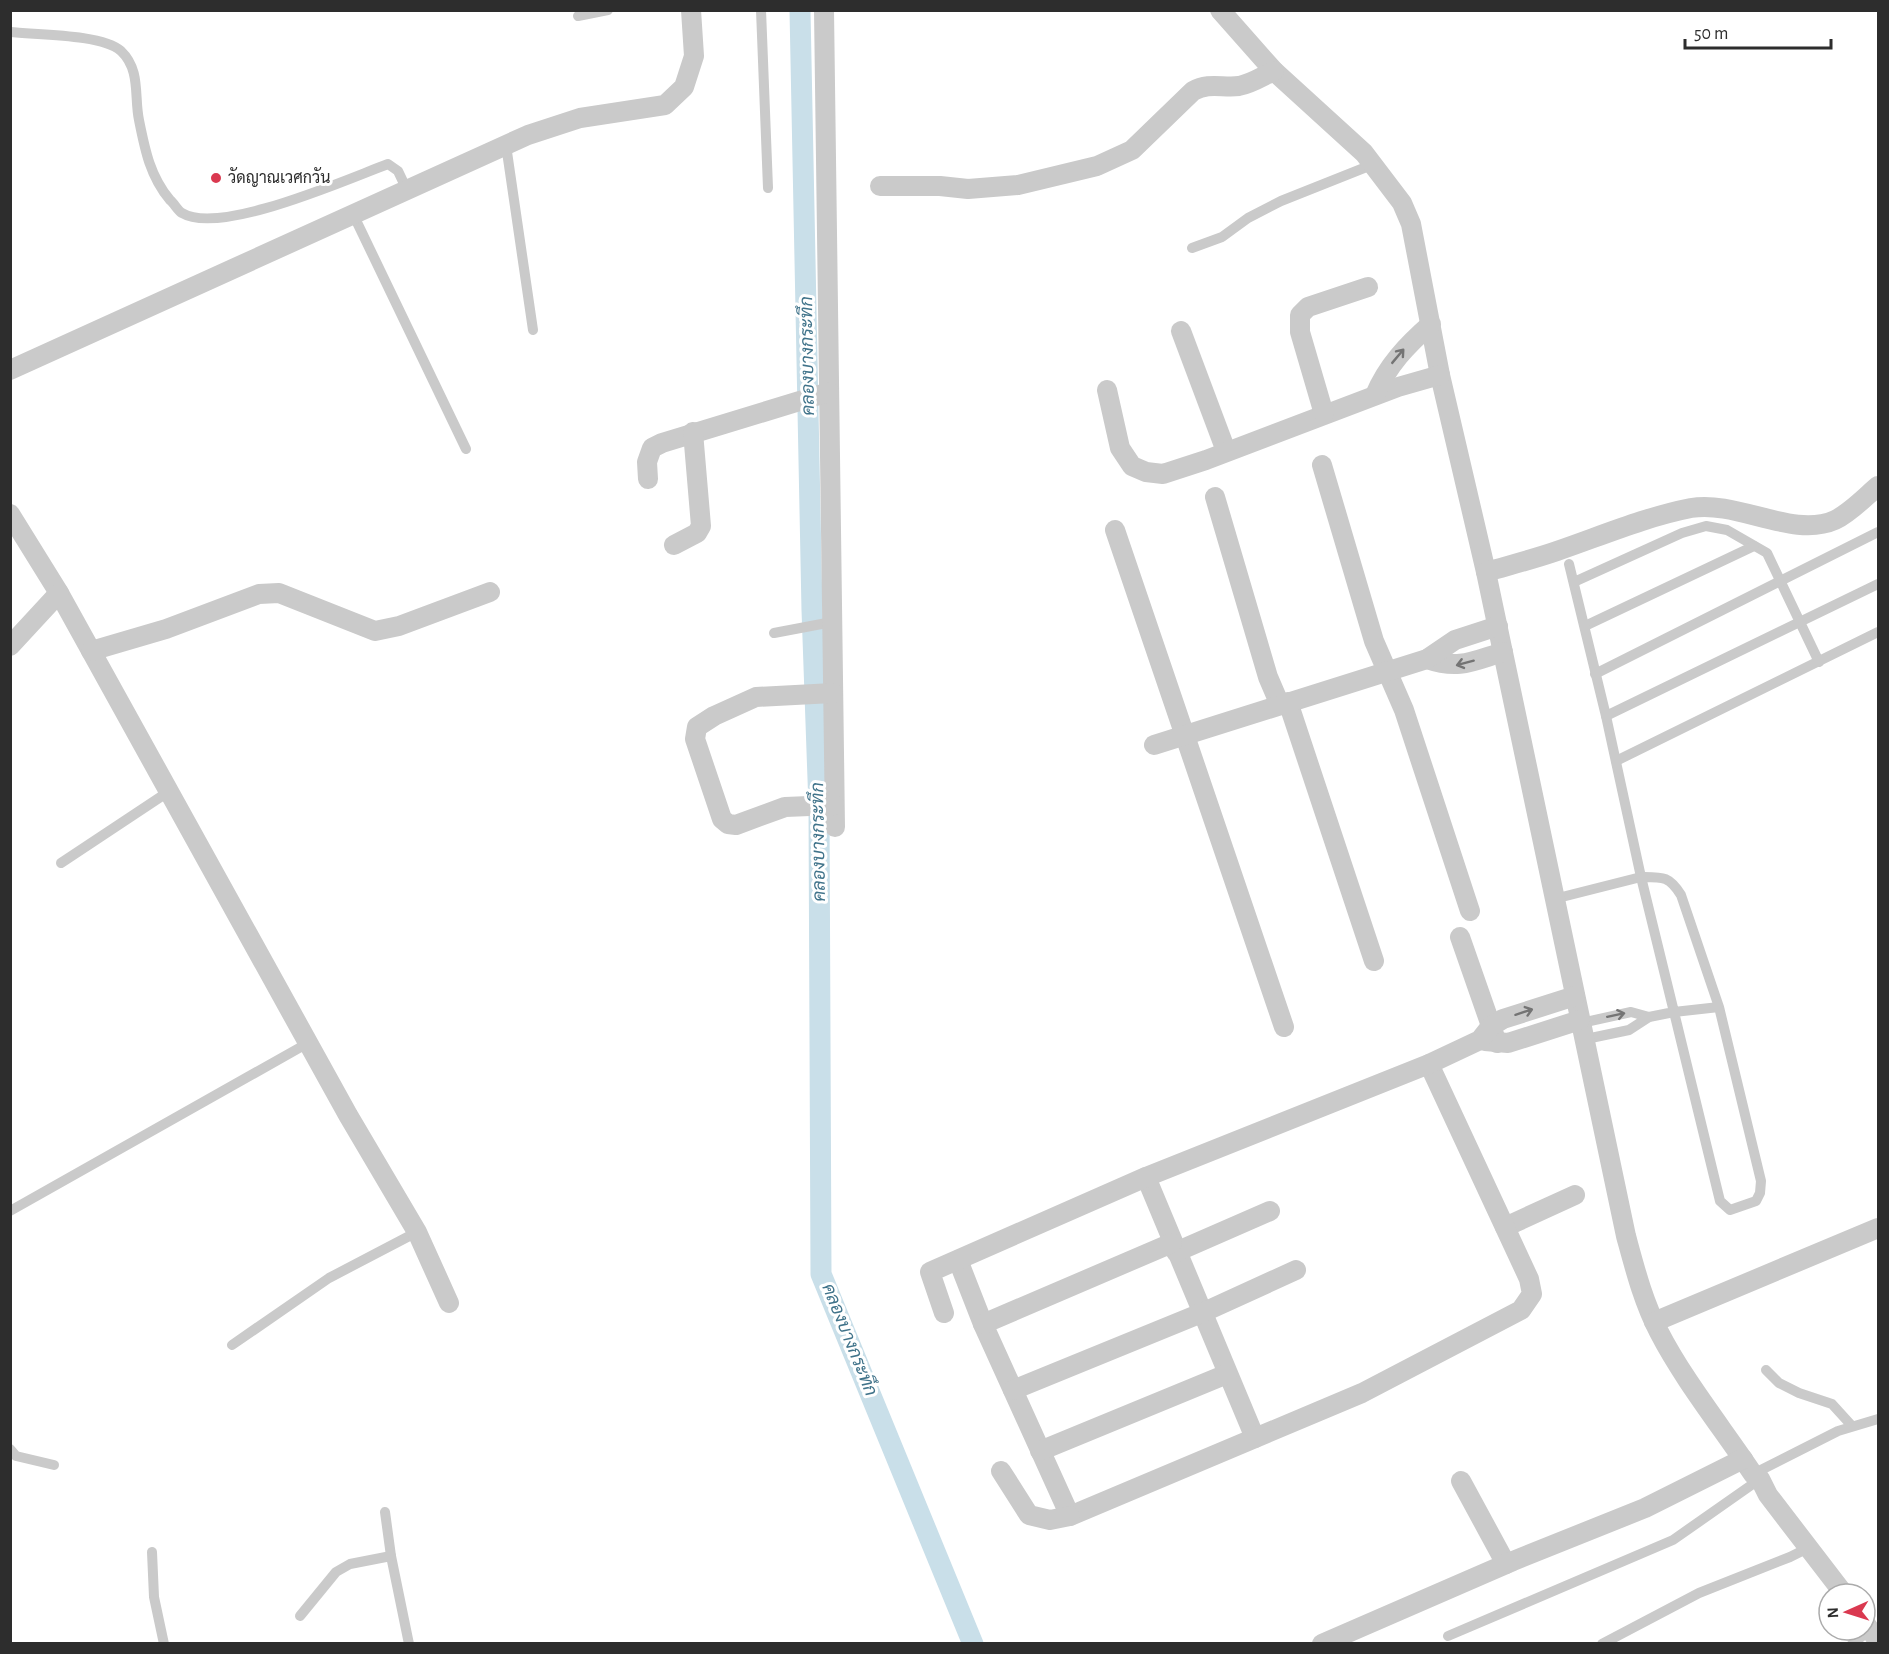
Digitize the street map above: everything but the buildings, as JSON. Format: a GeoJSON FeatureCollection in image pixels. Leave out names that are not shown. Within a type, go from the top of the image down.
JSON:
{"type":"FeatureCollection","features":[{"type":"Feature","properties":{"kind":"street"},"geometry":{"type":"LineString","coordinates":[[10,369],[506,145],[580,118],[665,105],[684,87],[694,56],[691,10]]}},
{"type":"Feature","properties":{"kind":"street"},"geometry":{"type":"LineString","coordinates":[[824,10],[821,394],[831,805],[835,827]]}},
{"type":"Feature","properties":{"kind":"street"},"geometry":{"type":"LineString","coordinates":[[1220,10],[1274,71],[1374,164],[1402,203],[1411,224],[1440,375],[1498,626],[1626,1236],[1639,1286],[1654,1322],[1752,1471],[1835,1582]]}},
{"type":"Feature","properties":{"kind":"street"},"geometry":{"type":"LineString","coordinates":[[880,186],[940,186],[968,189],[1018,185],[1097,166],[1132,150],[1192,91],[1202,86],[1217,84],[1238,86],[1274,71]]}},
{"type":"Feature","properties":{"kind":"street"},"geometry":{"type":"LineString","coordinates":[[1324,414],[1300,332],[1300,315],[1308,307],[1368,286]]}},
{"type":"Feature","properties":{"kind":"street"},"geometry":{"type":"LineString","coordinates":[[1375,395],[1383,375],[1410,343],[1431,324]]}},
{"type":"Feature","properties":{"kind":"street"},"geometry":{"type":"LineString","coordinates":[[1181,332],[1226,451]]}},
{"type":"Feature","properties":{"kind":"street"},"geometry":{"type":"LineString","coordinates":[[1107,390],[1120,448],[1132,466],[1146,472],[1163,474],[1375,395],[1440,375]]}},
{"type":"Feature","properties":{"kind":"street"},"geometry":{"type":"LineString","coordinates":[[648,479],[647,462],[652,448],[693,432],[821,394]]}},
{"type":"Feature","properties":{"kind":"street"},"geometry":{"type":"LineString","coordinates":[[674,546],[697,532],[701,526],[693,432]]}},
{"type":"Feature","properties":{"kind":"street"},"geometry":{"type":"LineString","coordinates":[[1322,465],[1374,641],[1404,711],[1470,911]]}},
{"type":"Feature","properties":{"kind":"street"},"geometry":{"type":"LineString","coordinates":[[1486,572],[1553,553],[1659,516],[1694,508],[1728,508],[1787,522],[1816,525],[1836,519],[1878,486]]}},
{"type":"Feature","properties":{"kind":"street"},"geometry":{"type":"LineString","coordinates":[[1215,496],[1268,677],[1284,704],[1374,961]]}},
{"type":"Feature","properties":{"kind":"street"},"geometry":{"type":"LineString","coordinates":[[10,514],[59,593],[308,1043],[417,1232],[449,1303]]}},
{"type":"Feature","properties":{"kind":"street"},"geometry":{"type":"LineString","coordinates":[[1116,530],[1284,1027]]}},
{"type":"Feature","properties":{"kind":"street"},"geometry":{"type":"LineString","coordinates":[[91,651],[166,629],[259,594],[279,593],[375,631],[399,626],[490,592]]}},
{"type":"Feature","properties":{"kind":"street"},"geometry":{"type":"LineString","coordinates":[[10,646],[59,593]]}},
{"type":"Feature","properties":{"kind":"street"},"geometry":{"type":"LineString","coordinates":[[1154,745],[1427,659],[1455,640],[1498,626]]}},
{"type":"Feature","properties":{"kind":"street"},"geometry":{"type":"LineString","coordinates":[[1427,659],[1446,666],[1503,652]]}},
{"type":"Feature","properties":{"kind":"street"},"geometry":{"type":"LineString","coordinates":[[830,693],[756,697],[714,716],[697,727],[695,739],[722,819],[728,824],[736,825],[798,804],[831,805]]}},
{"type":"Feature","properties":{"kind":"street"},"geometry":{"type":"LineString","coordinates":[[1460,937],[1490,1036]]}},
{"type":"Feature","properties":{"kind":"street"},"geometry":{"type":"LineString","coordinates":[[944,1313],[930,1272],[1146,1177],[1429,1064],[1490,1036],[1503,1019],[1575,996]]}},
{"type":"Feature","properties":{"kind":"street"},"geometry":{"type":"LineString","coordinates":[[1490,1036],[1520,1040],[1582,1027]]}},
{"type":"Feature","properties":{"kind":"street"},"geometry":{"type":"LineString","coordinates":[[1000,1471],[1029,1515],[1050,1521],[1070,1516],[1362,1393],[1521,1310],[1532,1294],[1528,1279],[1429,1064]]}},
{"type":"Feature","properties":{"kind":"street"},"geometry":{"type":"LineString","coordinates":[[1146,1177],[1255,1438]]}},
{"type":"Feature","properties":{"kind":"street"},"geometry":{"type":"LineString","coordinates":[[1505,1227],[1575,1195]]}},
{"type":"Feature","properties":{"kind":"street"},"geometry":{"type":"LineString","coordinates":[[983,1324],[1270,1211]]}},
{"type":"Feature","properties":{"kind":"street"},"geometry":{"type":"LineString","coordinates":[[1654,1322],[1878,1228]]}},
{"type":"Feature","properties":{"kind":"street"},"geometry":{"type":"LineString","coordinates":[[958,1260],[983,1324],[1070,1516]]}},
{"type":"Feature","properties":{"kind":"street"},"geometry":{"type":"LineString","coordinates":[[1012,1390],[1204,1312],[1296,1270]]}},
{"type":"Feature","properties":{"kind":"street"},"geometry":{"type":"LineString","coordinates":[[1040,1451],[1227,1374]]}},
{"type":"Feature","properties":{"kind":"street"},"geometry":{"type":"LineString","coordinates":[[1322,1644],[1506,1564],[1646,1508],[1752,1471]]}},
{"type":"Feature","properties":{"kind":"street"},"geometry":{"type":"LineString","coordinates":[[1461,1481],[1506,1564]]}},
{"type":"Feature","properties":{"kind":"lane"},"geometry":{"type":"LineString","coordinates":[[578,16],[608,10]]}},
{"type":"Feature","properties":{"kind":"lane"},"geometry":{"type":"LineString","coordinates":[[760,10],[768,188]]}},
{"type":"Feature","properties":{"kind":"lane"},"geometry":{"type":"LineString","coordinates":[[10,32],[49,37],[90,38],[107,42],[121,51],[136,79],[138,114],[146,156],[157,185],[183,213],[207,219],[236,217],[388,164],[398,171],[407,190]]}},
{"type":"Feature","properties":{"kind":"lane"},"geometry":{"type":"LineString","coordinates":[[506,145],[533,330]]}},
{"type":"Feature","properties":{"kind":"lane"},"geometry":{"type":"LineString","coordinates":[[1192,248],[1222,237],[1248,218],[1281,201],[1374,164]]}},
{"type":"Feature","properties":{"kind":"lane"},"geometry":{"type":"LineString","coordinates":[[353,214],[466,449]]}},
{"type":"Feature","properties":{"kind":"lane"},"geometry":{"type":"LineString","coordinates":[[1574,582],[1683,533],[1706,526],[1727,530],[1767,553],[1819,662]]}},
{"type":"Feature","properties":{"kind":"lane"},"geometry":{"type":"LineString","coordinates":[[1595,674],[1878,532]]}},
{"type":"Feature","properties":{"kind":"lane"},"geometry":{"type":"LineString","coordinates":[[1585,626],[1754,546]]}},
{"type":"Feature","properties":{"kind":"lane"},"geometry":{"type":"LineString","coordinates":[[1554,898],[1641,877],[1662,877],[1673,882],[1681,895],[1719,1007],[1761,1181],[1760,1193],[1756,1201],[1730,1210],[1720,1201],[1641,877],[1606,716],[1569,564]]}},
{"type":"Feature","properties":{"kind":"lane"},"geometry":{"type":"LineString","coordinates":[[1606,716],[1878,584]]}},
{"type":"Feature","properties":{"kind":"lane"},"geometry":{"type":"LineString","coordinates":[[774,633],[828,624]]}},
{"type":"Feature","properties":{"kind":"lane"},"geometry":{"type":"LineString","coordinates":[[1616,761],[1878,632]]}},
{"type":"Feature","properties":{"kind":"lane"},"geometry":{"type":"LineString","coordinates":[[61,863],[168,792]]}},
{"type":"Feature","properties":{"kind":"lane"},"geometry":{"type":"LineString","coordinates":[[1582,1027],[1629,1030],[1649,1017],[1719,1007]]}},
{"type":"Feature","properties":{"kind":"lane"},"geometry":{"type":"LineString","coordinates":[[1582,1027],[1631,1012],[1649,1017]]}},
{"type":"Feature","properties":{"kind":"lane"},"geometry":{"type":"LineString","coordinates":[[10,1211],[308,1043]]}},
{"type":"Feature","properties":{"kind":"lane"},"geometry":{"type":"LineString","coordinates":[[232,1345],[329,1278],[417,1232]]}},
{"type":"Feature","properties":{"kind":"lane"},"geometry":{"type":"LineString","coordinates":[[1767,1370],[1779,1383],[1799,1393],[1832,1404],[1852,1426]]}},
{"type":"Feature","properties":{"kind":"lane"},"geometry":{"type":"LineString","coordinates":[[1448,1636],[1673,1540],[1752,1471],[1852,1426],[1878,1419]]}},
{"type":"Feature","properties":{"kind":"lane"},"geometry":{"type":"LineString","coordinates":[[10,1449],[16,1456],[54,1465]]}},
{"type":"Feature","properties":{"kind":"lane"},"geometry":{"type":"LineString","coordinates":[[385,1512],[391,1556],[410,1644]]}},
{"type":"Feature","properties":{"kind":"lane"},"geometry":{"type":"LineString","coordinates":[[1602,1644],[1699,1593],[1810,1547]]}},
{"type":"Feature","properties":{"kind":"lane"},"geometry":{"type":"LineString","coordinates":[[152,1552],[154,1597],[164,1644]]}},
{"type":"Feature","properties":{"kind":"lane"},"geometry":{"type":"LineString","coordinates":[[300,1616],[336,1572],[350,1564],[391,1556]]}},
{"type":"Feature","properties":{"kind":"waterway","name":"คลองบางกระทึก"},"geometry":{"type":"LineString","coordinates":[[800,10],[812,610],[819,807],[821,1274],[973,1644]]}},
{"type":"Feature","properties":{"kind":"place","name":"วัดญาณเวศกวัน"},"geometry":{"type":"Point","coordinates":[216,178]}}]}
